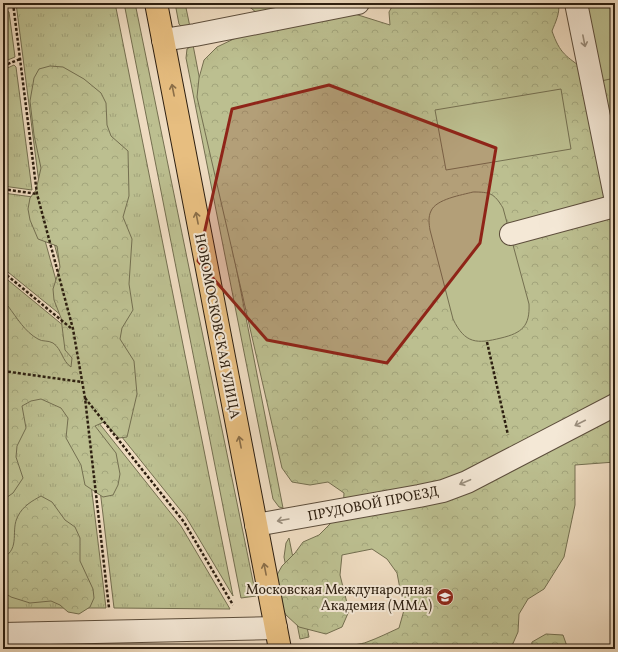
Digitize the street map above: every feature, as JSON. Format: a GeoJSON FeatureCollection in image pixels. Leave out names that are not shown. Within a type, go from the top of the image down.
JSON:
{"type":"FeatureCollection","features":[{"type":"Feature","properties":{"kind":"main road","name":"НОВОМОСКОВСКАЯ УЛИЦА"},"geometry":{"type":"LineString","coordinates":[[156,3],[278,639]]}},
{"type":"Feature","properties":{"kind":"street"},"geometry":{"type":"LineString","coordinates":[[163,40],[358,3]]}},
{"type":"Feature","properties":{"kind":"street"},"geometry":{"type":"LineString","coordinates":[[576,3],[615,196]]}},
{"type":"Feature","properties":{"kind":"street"},"geometry":{"type":"LineString","coordinates":[[511,234],[615,206]]}},
{"type":"Feature","properties":{"kind":"street","name":"ПРУДОВОЙ ПРОЕЗД"},"geometry":{"type":"LineString","coordinates":[[256,525],[443,491],[467,482],[615,405]]}},
{"type":"Feature","properties":{"kind":"street"},"geometry":{"type":"LineString","coordinates":[[3,634],[171,640],[278,639]]}},
{"type":"Feature","properties":{"kind":"path"},"geometry":{"type":"LineString","coordinates":[[3,8],[12,3],[37,194],[73,330],[85,398],[110,611]]}},
{"type":"Feature","properties":{"kind":"path"},"geometry":{"type":"LineString","coordinates":[[3,66],[20,59]]}},
{"type":"Feature","properties":{"kind":"path"},"geometry":{"type":"LineString","coordinates":[[3,189],[37,194]]}},
{"type":"Feature","properties":{"kind":"path"},"geometry":{"type":"LineString","coordinates":[[3,272],[73,330]]}},
{"type":"Feature","properties":{"kind":"path"},"geometry":{"type":"LineString","coordinates":[[487,342],[513,457]]}},
{"type":"Feature","properties":{"kind":"path"},"geometry":{"type":"LineString","coordinates":[[3,371],[82,382]]}},
{"type":"Feature","properties":{"kind":"path"},"geometry":{"type":"LineString","coordinates":[[85,398],[184,522],[234,608]]}},
{"type":"Feature","properties":{"kind":"highlighted area"},"geometry":{"type":"Polygon","coordinates":[[[329,85],[496,148],[480,243],[387,363],[267,340],[198,261],[232,109],[329,85]]]}},
{"type":"Feature","properties":{"kind":"green space"},"geometry":{"type":"Polygon","coordinates":[[[16,3],[115,3],[233,596],[186,517],[89,396],[78,332],[40,191],[16,3]]]}},
{"type":"Feature","properties":{"kind":"green space"},"geometry":{"type":"Polygon","coordinates":[[[124,3],[135,3],[256,596],[241,598],[124,3]]]}},
{"type":"Feature","properties":{"kind":"green space"},"geometry":{"type":"Polygon","coordinates":[[[175,3],[185,3],[190,27],[182,27],[179,24],[175,3]]]}},
{"type":"Feature","properties":{"kind":"green space"},"geometry":{"type":"Polygon","coordinates":[[[238,3],[296,3],[268,15],[258,14],[251,8],[238,3]]]}},
{"type":"Feature","properties":{"kind":"green space"},"geometry":{"type":"Polygon","coordinates":[[[394,3],[558,3],[558,14],[552,31],[555,39],[564,54],[585,70],[615,16],[615,462],[575,465],[575,505],[564,557],[544,589],[528,599],[519,614],[518,632],[511,648],[508,649],[343,649],[367,642],[399,628],[404,610],[397,573],[387,559],[372,549],[342,555],[340,575],[349,611],[342,627],[326,634],[299,627],[286,615],[277,599],[273,582],[282,566],[295,553],[303,542],[319,535],[343,511],[344,493],[328,482],[310,485],[292,482],[282,468],[197,97],[199,78],[204,60],[217,47],[265,24],[355,14],[390,25],[389,12],[394,3]]]}},
{"type":"Feature","properties":{"kind":"green space"},"geometry":{"type":"Polygon","coordinates":[[[586,3],[615,3],[615,78],[601,81],[586,3]]]}},
{"type":"Feature","properties":{"kind":"green space"},"geometry":{"type":"Polygon","coordinates":[[[7,11],[9,12],[15,57],[3,62],[3,13],[7,11]]]}},
{"type":"Feature","properties":{"kind":"green space"},"geometry":{"type":"Polygon","coordinates":[[[193,45],[283,508],[279,507],[273,499],[186,58],[187,49],[193,45]]]}},
{"type":"Feature","properties":{"kind":"green space"},"geometry":{"type":"Polygon","coordinates":[[[14,65],[16,67],[32,190],[3,186],[3,70],[14,65]]]}},
{"type":"Feature","properties":{"kind":"green space"},"geometry":{"type":"Polygon","coordinates":[[[50,66],[63,67],[84,79],[101,93],[106,103],[107,125],[111,136],[128,151],[129,196],[123,217],[132,239],[129,284],[133,310],[122,328],[120,339],[134,361],[137,394],[127,437],[119,438],[104,422],[95,426],[116,453],[120,474],[118,485],[113,495],[103,497],[85,485],[81,465],[66,438],[68,418],[61,408],[41,399],[31,401],[22,406],[26,428],[17,446],[16,457],[23,478],[13,493],[3,500],[3,304],[8,306],[29,333],[40,340],[53,343],[71,367],[72,358],[65,350],[61,318],[54,300],[53,289],[60,267],[57,246],[38,239],[30,220],[28,209],[30,198],[36,190],[41,168],[34,135],[30,101],[34,78],[39,69],[50,66]]]}},
{"type":"Feature","properties":{"kind":"green space"},"geometry":{"type":"Polygon","coordinates":[[[561,89],[571,149],[446,170],[435,110],[561,89]]]}},
{"type":"Feature","properties":{"kind":"green space"},"geometry":{"type":"Polygon","coordinates":[[[473,192],[484,192],[491,194],[497,199],[503,208],[529,304],[528,318],[526,323],[519,331],[508,336],[485,341],[467,338],[453,319],[429,223],[431,211],[438,203],[473,192]]]}},
{"type":"Feature","properties":{"kind":"green space"},"geometry":{"type":"Polygon","coordinates":[[[3,193],[33,197],[67,320],[3,268],[3,193]]]}},
{"type":"Feature","properties":{"kind":"green space"},"geometry":{"type":"Polygon","coordinates":[[[3,276],[70,331],[78,378],[3,367],[3,276]]]}},
{"type":"Feature","properties":{"kind":"green space"},"geometry":{"type":"Polygon","coordinates":[[[3,374],[79,385],[106,608],[3,608],[3,374]]]}},
{"type":"Feature","properties":{"kind":"green space"},"geometry":{"type":"Polygon","coordinates":[[[91,413],[181,526],[230,609],[114,608],[91,413]]]}},
{"type":"Feature","properties":{"kind":"green space"},"geometry":{"type":"Polygon","coordinates":[[[41,496],[52,502],[65,520],[75,527],[80,538],[80,561],[93,589],[94,598],[90,607],[79,614],[68,612],[60,605],[51,601],[30,603],[11,597],[3,592],[3,558],[12,549],[14,544],[16,521],[20,512],[25,507],[41,496]]]}},
{"type":"Feature","properties":{"kind":"green space"},"geometry":{"type":"Polygon","coordinates":[[[289,538],[309,637],[300,639],[284,557],[286,543],[289,538]]]}},
{"type":"Feature","properties":{"kind":"green space"},"geometry":{"type":"Polygon","coordinates":[[[546,634],[563,635],[568,649],[531,649],[532,642],[546,634]]]}},
{"type":"Feature","properties":{"kind":"place","name":"Московская Международная Академия (ММА)"},"geometry":{"type":"Point","coordinates":[445,597]}}]}
